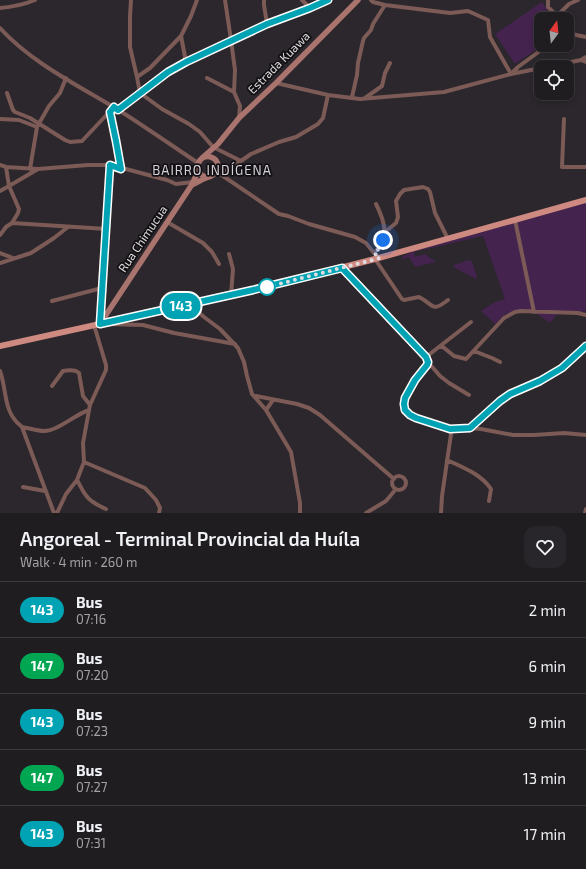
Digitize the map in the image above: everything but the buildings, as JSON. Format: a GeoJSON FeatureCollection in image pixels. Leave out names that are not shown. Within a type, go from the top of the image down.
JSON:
{"type":"FeatureCollection","features":[{"type":"Feature","properties":{"kind":"main road"},"geometry":{"type":"LineString","coordinates":[[0,346],[231,295],[342,268],[376,257],[448,239],[586,200]]}},
{"type":"Feature","properties":{"kind":"street"},"geometry":{"type":"LineString","coordinates":[[0,8],[24,5],[34,0]]}},
{"type":"Feature","properties":{"kind":"street"},"geometry":{"type":"LineString","coordinates":[[131,0],[130,47],[140,93],[162,109],[189,124],[217,147],[241,161]]}},
{"type":"Feature","properties":{"kind":"street"},"geometry":{"type":"LineString","coordinates":[[137,77],[150,68],[181,36],[197,0]]}},
{"type":"Feature","properties":{"kind":"street"},"geometry":{"type":"LineString","coordinates":[[225,0],[235,70],[234,92],[240,106],[239,118]]}},
{"type":"Feature","properties":{"kind":"street"},"geometry":{"type":"LineString","coordinates":[[264,0],[267,24]]}},
{"type":"Feature","properties":{"kind":"street"},"geometry":{"type":"LineString","coordinates":[[302,0],[310,8]]}},
{"type":"Feature","properties":{"kind":"street"},"geometry":{"type":"LineString","coordinates":[[118,110],[168,72],[186,62],[267,24],[328,0]]}},
{"type":"Feature","properties":{"kind":"street","name":"Estrada Kuawa"},"geometry":{"type":"LineString","coordinates":[[217,147],[239,118],[276,83],[356,0]]}},
{"type":"Feature","properties":{"kind":"street"},"geometry":{"type":"LineString","coordinates":[[371,0],[373,2],[386,5],[450,13],[468,11],[488,20],[490,37],[511,74]]}},
{"type":"Feature","properties":{"kind":"street"},"geometry":{"type":"LineString","coordinates":[[548,0],[548,7],[553,12]]}},
{"type":"Feature","properties":{"kind":"street"},"geometry":{"type":"LineString","coordinates":[[563,12],[569,4],[578,0]]}},
{"type":"Feature","properties":{"kind":"street"},"geometry":{"type":"LineString","coordinates":[[352,97],[364,38],[371,30],[386,5]]}},
{"type":"Feature","properties":{"kind":"street"},"geometry":{"type":"LineString","coordinates":[[0,28],[8,37],[33,57],[114,107],[198,165],[199,173],[208,177]]}},
{"type":"Feature","properties":{"kind":"street"},"geometry":{"type":"LineString","coordinates":[[574,34],[586,37]]}},
{"type":"Feature","properties":{"kind":"street"},"geometry":{"type":"LineString","coordinates":[[181,36],[186,62]]}},
{"type":"Feature","properties":{"kind":"street"},"geometry":{"type":"LineString","coordinates":[[511,74],[538,52]]}},
{"type":"Feature","properties":{"kind":"street"},"geometry":{"type":"LineString","coordinates":[[574,61],[586,57]]}},
{"type":"Feature","properties":{"kind":"street"},"geometry":{"type":"LineString","coordinates":[[580,60],[586,62]]}},
{"type":"Feature","properties":{"kind":"street"},"geometry":{"type":"LineString","coordinates":[[365,98],[382,86],[384,73],[390,63]]}},
{"type":"Feature","properties":{"kind":"street"},"geometry":{"type":"LineString","coordinates":[[276,83],[328,95],[360,99],[444,92],[534,69]]}},
{"type":"Feature","properties":{"kind":"street"},"geometry":{"type":"LineString","coordinates":[[30,169],[38,126],[60,93],[66,78]]}},
{"type":"Feature","properties":{"kind":"street"},"geometry":{"type":"LineString","coordinates":[[207,78],[234,92]]}},
{"type":"Feature","properties":{"kind":"street"},"geometry":{"type":"LineString","coordinates":[[7,94],[14,111],[30,118],[38,126]]}},
{"type":"Feature","properties":{"kind":"street"},"geometry":{"type":"LineString","coordinates":[[219,173],[251,154],[279,142],[296,137],[318,124],[323,118],[328,95]]}},
{"type":"Feature","properties":{"kind":"street"},"geometry":{"type":"LineString","coordinates":[[0,119],[19,120],[38,126],[70,142],[82,141],[114,107]]}},
{"type":"Feature","properties":{"kind":"street"},"geometry":{"type":"LineString","coordinates":[[110,112],[121,169]]}},
{"type":"Feature","properties":{"kind":"street"},"geometry":{"type":"LineString","coordinates":[[564,119],[562,168],[586,167]]}},
{"type":"Feature","properties":{"kind":"street"},"geometry":{"type":"LineString","coordinates":[[217,147],[219,173],[279,214],[355,237],[366,243],[404,300],[419,297],[433,307],[437,308],[448,300]]}},
{"type":"Feature","properties":{"kind":"street","name":"Rua Chimucua"},"geometry":{"type":"LineString","coordinates":[[97,324],[192,184],[196,176],[198,165],[202,158],[217,147]]}},
{"type":"Feature","properties":{"kind":"street"},"geometry":{"type":"LineString","coordinates":[[202,158],[209,156],[217,162]]}},
{"type":"Feature","properties":{"kind":"street"},"geometry":{"type":"LineString","coordinates":[[0,165],[6,167],[38,169],[88,165],[110,165],[167,180],[176,184],[192,184]]}},
{"type":"Feature","properties":{"kind":"street"},"geometry":{"type":"LineString","coordinates":[[57,513],[66,494],[77,480],[84,462],[83,443],[89,408],[96,389],[105,373],[106,365],[97,324],[102,288],[107,229],[110,165]]}},
{"type":"Feature","properties":{"kind":"street"},"geometry":{"type":"LineString","coordinates":[[0,236],[6,227],[12,223],[19,209],[9,186],[6,167]]}},
{"type":"Feature","properties":{"kind":"street"},"geometry":{"type":"LineString","coordinates":[[0,191],[38,169]]}},
{"type":"Feature","properties":{"kind":"street","name":"Rua Chimucua"},"geometry":{"type":"LineString","coordinates":[[192,184],[219,173]]}},
{"type":"Feature","properties":{"kind":"street"},"geometry":{"type":"LineString","coordinates":[[385,232],[396,223],[398,217],[396,201],[400,194],[404,190],[423,187],[428,189],[430,192],[435,213],[448,239]]}},
{"type":"Feature","properties":{"kind":"street"},"geometry":{"type":"LineString","coordinates":[[376,204],[383,217],[385,232],[376,257]]}},
{"type":"Feature","properties":{"kind":"street"},"geometry":{"type":"LineString","coordinates":[[515,220],[534,312]]}},
{"type":"Feature","properties":{"kind":"street"},"geometry":{"type":"LineString","coordinates":[[167,222],[203,243],[212,252],[219,264]]}},
{"type":"Feature","properties":{"kind":"street"},"geometry":{"type":"LineString","coordinates":[[12,223],[107,229]]}},
{"type":"Feature","properties":{"kind":"street"},"geometry":{"type":"LineString","coordinates":[[0,263],[31,253],[54,238],[68,226]]}},
{"type":"Feature","properties":{"kind":"street"},"geometry":{"type":"LineString","coordinates":[[0,253],[13,258]]}},
{"type":"Feature","properties":{"kind":"street"},"geometry":{"type":"LineString","coordinates":[[229,254],[233,269],[231,295]]}},
{"type":"Feature","properties":{"kind":"street"},"geometry":{"type":"LineString","coordinates":[[342,268],[427,359],[440,376],[470,395]]}},
{"type":"Feature","properties":{"kind":"street"},"geometry":{"type":"LineString","coordinates":[[52,301],[102,288]]}},
{"type":"Feature","properties":{"kind":"street"},"geometry":{"type":"LineString","coordinates":[[189,304],[220,329],[238,348],[244,362],[252,394],[266,410],[291,452],[300,503],[300,513]]}},
{"type":"Feature","properties":{"kind":"street"},"geometry":{"type":"LineString","coordinates":[[440,347],[443,347],[454,356],[466,359],[504,318],[515,312],[578,313],[586,315]]}},
{"type":"Feature","properties":{"kind":"street"},"geometry":{"type":"LineString","coordinates":[[471,322],[427,359],[427,365],[412,384],[405,398],[405,410],[410,415],[450,429],[481,429],[513,435],[564,433],[586,435]]}},
{"type":"Feature","properties":{"kind":"street"},"geometry":{"type":"LineString","coordinates":[[97,324],[143,325],[174,333],[235,344]]}},
{"type":"Feature","properties":{"kind":"street"},"geometry":{"type":"LineString","coordinates":[[470,428],[500,401],[510,394],[540,381],[562,368],[586,346]]}},
{"type":"Feature","properties":{"kind":"street"},"geometry":{"type":"LineString","coordinates":[[474,351],[489,356],[500,362]]}},
{"type":"Feature","properties":{"kind":"street"},"geometry":{"type":"LineString","coordinates":[[0,371],[10,413],[15,421],[22,427],[54,513]]}},
{"type":"Feature","properties":{"kind":"street"},"geometry":{"type":"LineString","coordinates":[[52,386],[63,371],[77,371],[79,373],[83,396],[89,408]]}},
{"type":"Feature","properties":{"kind":"street"},"geometry":{"type":"LineString","coordinates":[[255,396],[297,404],[309,408],[320,415],[394,479]]}},
{"type":"Feature","properties":{"kind":"street"},"geometry":{"type":"LineString","coordinates":[[266,410],[274,400]]}},
{"type":"Feature","properties":{"kind":"street"},"geometry":{"type":"LineString","coordinates":[[22,427],[43,431],[50,430],[89,408]]}},
{"type":"Feature","properties":{"kind":"street"},"geometry":{"type":"LineString","coordinates":[[441,513],[451,434],[450,429]]}},
{"type":"Feature","properties":{"kind":"street"},"geometry":{"type":"LineString","coordinates":[[447,460],[467,469],[487,484],[490,489],[489,500]]}},
{"type":"Feature","properties":{"kind":"street"},"geometry":{"type":"LineString","coordinates":[[84,462],[145,488],[156,500],[160,508],[159,513]]}},
{"type":"Feature","properties":{"kind":"street"},"geometry":{"type":"LineString","coordinates":[[400,477],[402,478],[405,481],[405,486],[402,489],[396,489],[392,485],[394,479],[400,477]]}},
{"type":"Feature","properties":{"kind":"street"},"geometry":{"type":"LineString","coordinates":[[77,480],[88,498],[106,509]]}},
{"type":"Feature","properties":{"kind":"street"},"geometry":{"type":"LineString","coordinates":[[24,487],[45,491]]}},
{"type":"Feature","properties":{"kind":"street"},"geometry":{"type":"LineString","coordinates":[[366,513],[386,501],[396,489]]}},
{"type":"Feature","properties":{"kind":"street"},"geometry":{"type":"LineString","coordinates":[[585,513],[586,509]]}},
{"type":"Feature","properties":{"kind":"shaded area"},"geometry":{"type":"Polygon","coordinates":[[[542,2],[549,12],[534,12],[534,51],[515,64],[495,34],[542,2]]]}},
{"type":"Feature","properties":{"kind":"shaded area"},"geometry":{"type":"Polygon","coordinates":[[[586,203],[586,311],[558,313],[550,323],[534,312],[521,311],[504,318],[507,312],[495,324],[481,311],[495,302],[505,299],[483,236],[414,252],[415,257],[425,254],[436,262],[415,267],[409,257],[402,259],[402,257],[414,251],[586,203]]]}},
{"type":"Feature","properties":{"kind":"shaded area"},"geometry":{"type":"Polygon","coordinates":[[[469,260],[472,261],[477,277],[476,279],[453,267],[454,265],[469,260]]]}},
{"type":"Feature","properties":{"kind":"bus line","name":"143"},"geometry":{"type":"LineString","coordinates":[[328,0],[267,24],[186,62],[168,72],[118,110],[114,107],[110,112],[121,169],[110,165],[100,324],[253,290],[342,268],[408,339],[424,353],[426,357],[428,362],[427,365],[415,380],[405,398],[405,410],[416,418],[450,429],[470,428],[500,401],[510,394],[526,388],[562,368],[586,346]]}},
{"type":"Feature","properties":{"kind":"district","name":"BAIRRO INDÍGENA"},"geometry":{"type":"Point","coordinates":[212,170]}},
{"type":"Feature","properties":{"kind":"route"},"geometry":{"type":"LineString","coordinates":[[267,287],[380,258],[374,253],[380,248],[383,240]]}}]}
